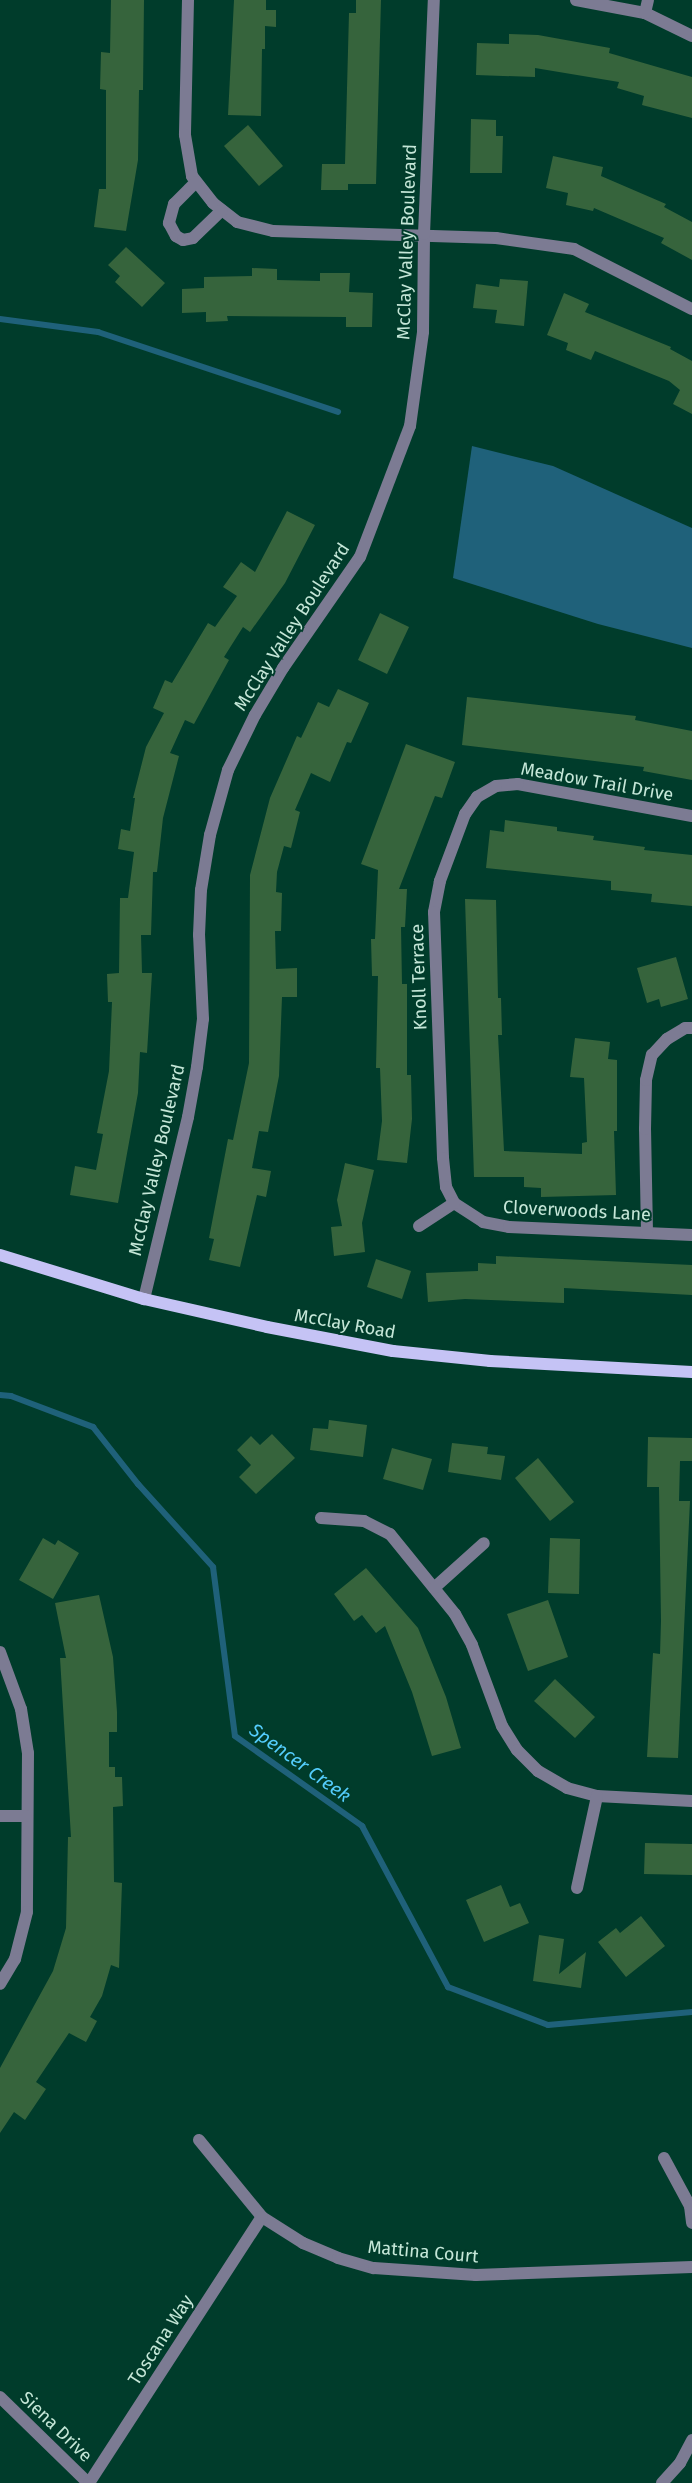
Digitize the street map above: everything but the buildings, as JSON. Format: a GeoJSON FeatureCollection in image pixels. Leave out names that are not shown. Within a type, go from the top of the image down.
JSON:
{"type":"FeatureCollection","features":[{"type":"Feature","properties":{"kind":"main road","name":"McClay Road"},"geometry":{"type":"LineString","coordinates":[[0,1255],[144,1299],[267,1327],[393,1351],[490,1361],[692,1372]]}},
{"type":"Feature","properties":{"kind":"street"},"geometry":{"type":"LineString","coordinates":[[188,0],[185,134],[196,182],[222,210],[237,222],[273,231],[424,234],[496,238],[574,249],[692,309]]}},
{"type":"Feature","properties":{"kind":"street","name":"McClay Valley Boulevard"},"geometry":{"type":"LineString","coordinates":[[144,1299],[188,1117],[197,1067],[203,1019],[199,935],[201,890],[210,835],[228,770],[255,715],[360,557],[381,509],[410,426],[423,332],[424,234],[434,0]]}},
{"type":"Feature","properties":{"kind":"street"},"geometry":{"type":"LineString","coordinates":[[576,0],[645,13],[692,36]]}},
{"type":"Feature","properties":{"kind":"street"},"geometry":{"type":"LineString","coordinates":[[645,13],[648,0]]}},
{"type":"Feature","properties":{"kind":"street"},"geometry":{"type":"LineString","coordinates":[[196,182],[174,204],[169,223],[176,236],[183,240],[193,238],[222,210]]}},
{"type":"Feature","properties":{"kind":"street","name":"Meadow Trail Drive"},"geometry":{"type":"LineString","coordinates":[[496,786],[526,785],[692,816]]}},
{"type":"Feature","properties":{"kind":"street","name":"Knoll Terrace"},"geometry":{"type":"LineString","coordinates":[[454,1203],[446,1187],[434,912],[440,881],[465,814],[477,798],[496,786]]}},
{"type":"Feature","properties":{"kind":"street"},"geometry":{"type":"LineString","coordinates":[[647,1232],[644,1129],[648,1072],[652,1055],[667,1039],[685,1028],[692,1028]]}},
{"type":"Feature","properties":{"kind":"street"},"geometry":{"type":"LineString","coordinates":[[419,1226],[454,1203]]}},
{"type":"Feature","properties":{"kind":"street","name":"Cloverwoods Lane"},"geometry":{"type":"LineString","coordinates":[[454,1203],[483,1222],[509,1227],[692,1235]]}},
{"type":"Feature","properties":{"kind":"street"},"geometry":{"type":"LineString","coordinates":[[321,1518],[364,1520],[390,1534],[455,1614],[472,1645],[502,1726],[517,1750],[538,1771],[567,1788],[597,1796],[692,1801]]}},
{"type":"Feature","properties":{"kind":"street"},"geometry":{"type":"LineString","coordinates":[[434,1588],[484,1543]]}},
{"type":"Feature","properties":{"kind":"street"},"geometry":{"type":"LineString","coordinates":[[0,1652],[25,1730],[28,1753],[26,1816],[27,1912],[15,1959],[0,1984]]}},
{"type":"Feature","properties":{"kind":"street"},"geometry":{"type":"LineString","coordinates":[[577,1888],[597,1796]]}},
{"type":"Feature","properties":{"kind":"street"},"geometry":{"type":"LineString","coordinates":[[0,1816],[26,1816]]}},
{"type":"Feature","properties":{"kind":"street","name":"Mattina Court"},"geometry":{"type":"LineString","coordinates":[[199,2140],[262,2217],[303,2243],[338,2258],[374,2268],[476,2275],[692,2267]]}},
{"type":"Feature","properties":{"kind":"street"},"geometry":{"type":"LineString","coordinates":[[664,2158],[690,2206],[692,2223]]}},
{"type":"Feature","properties":{"kind":"street","name":"Toscana Way"},"geometry":{"type":"LineString","coordinates":[[89,2483],[262,2217]]}},
{"type":"Feature","properties":{"kind":"street","name":"Siena Drive"},"geometry":{"type":"LineString","coordinates":[[0,2397],[89,2483]]}},
{"type":"Feature","properties":{"kind":"street"},"geometry":{"type":"LineString","coordinates":[[662,2483],[680,2463],[692,2440]]}},
{"type":"Feature","properties":{"kind":"water"},"geometry":{"type":"Polygon","coordinates":[[[472,446],[553,466],[692,528],[692,648],[598,624],[453,578],[472,446]]]}},
{"type":"Feature","properties":{"kind":"waterway"},"geometry":{"type":"LineString","coordinates":[[0,319],[98,332],[338,412]]}},
{"type":"Feature","properties":{"kind":"waterway","name":"Spencer Creek"},"geometry":{"type":"LineString","coordinates":[[0,1395],[11,1396],[93,1427],[138,1484],[213,1567],[235,1736],[362,1826],[448,1987],[548,2025],[692,2012]]}}]}
